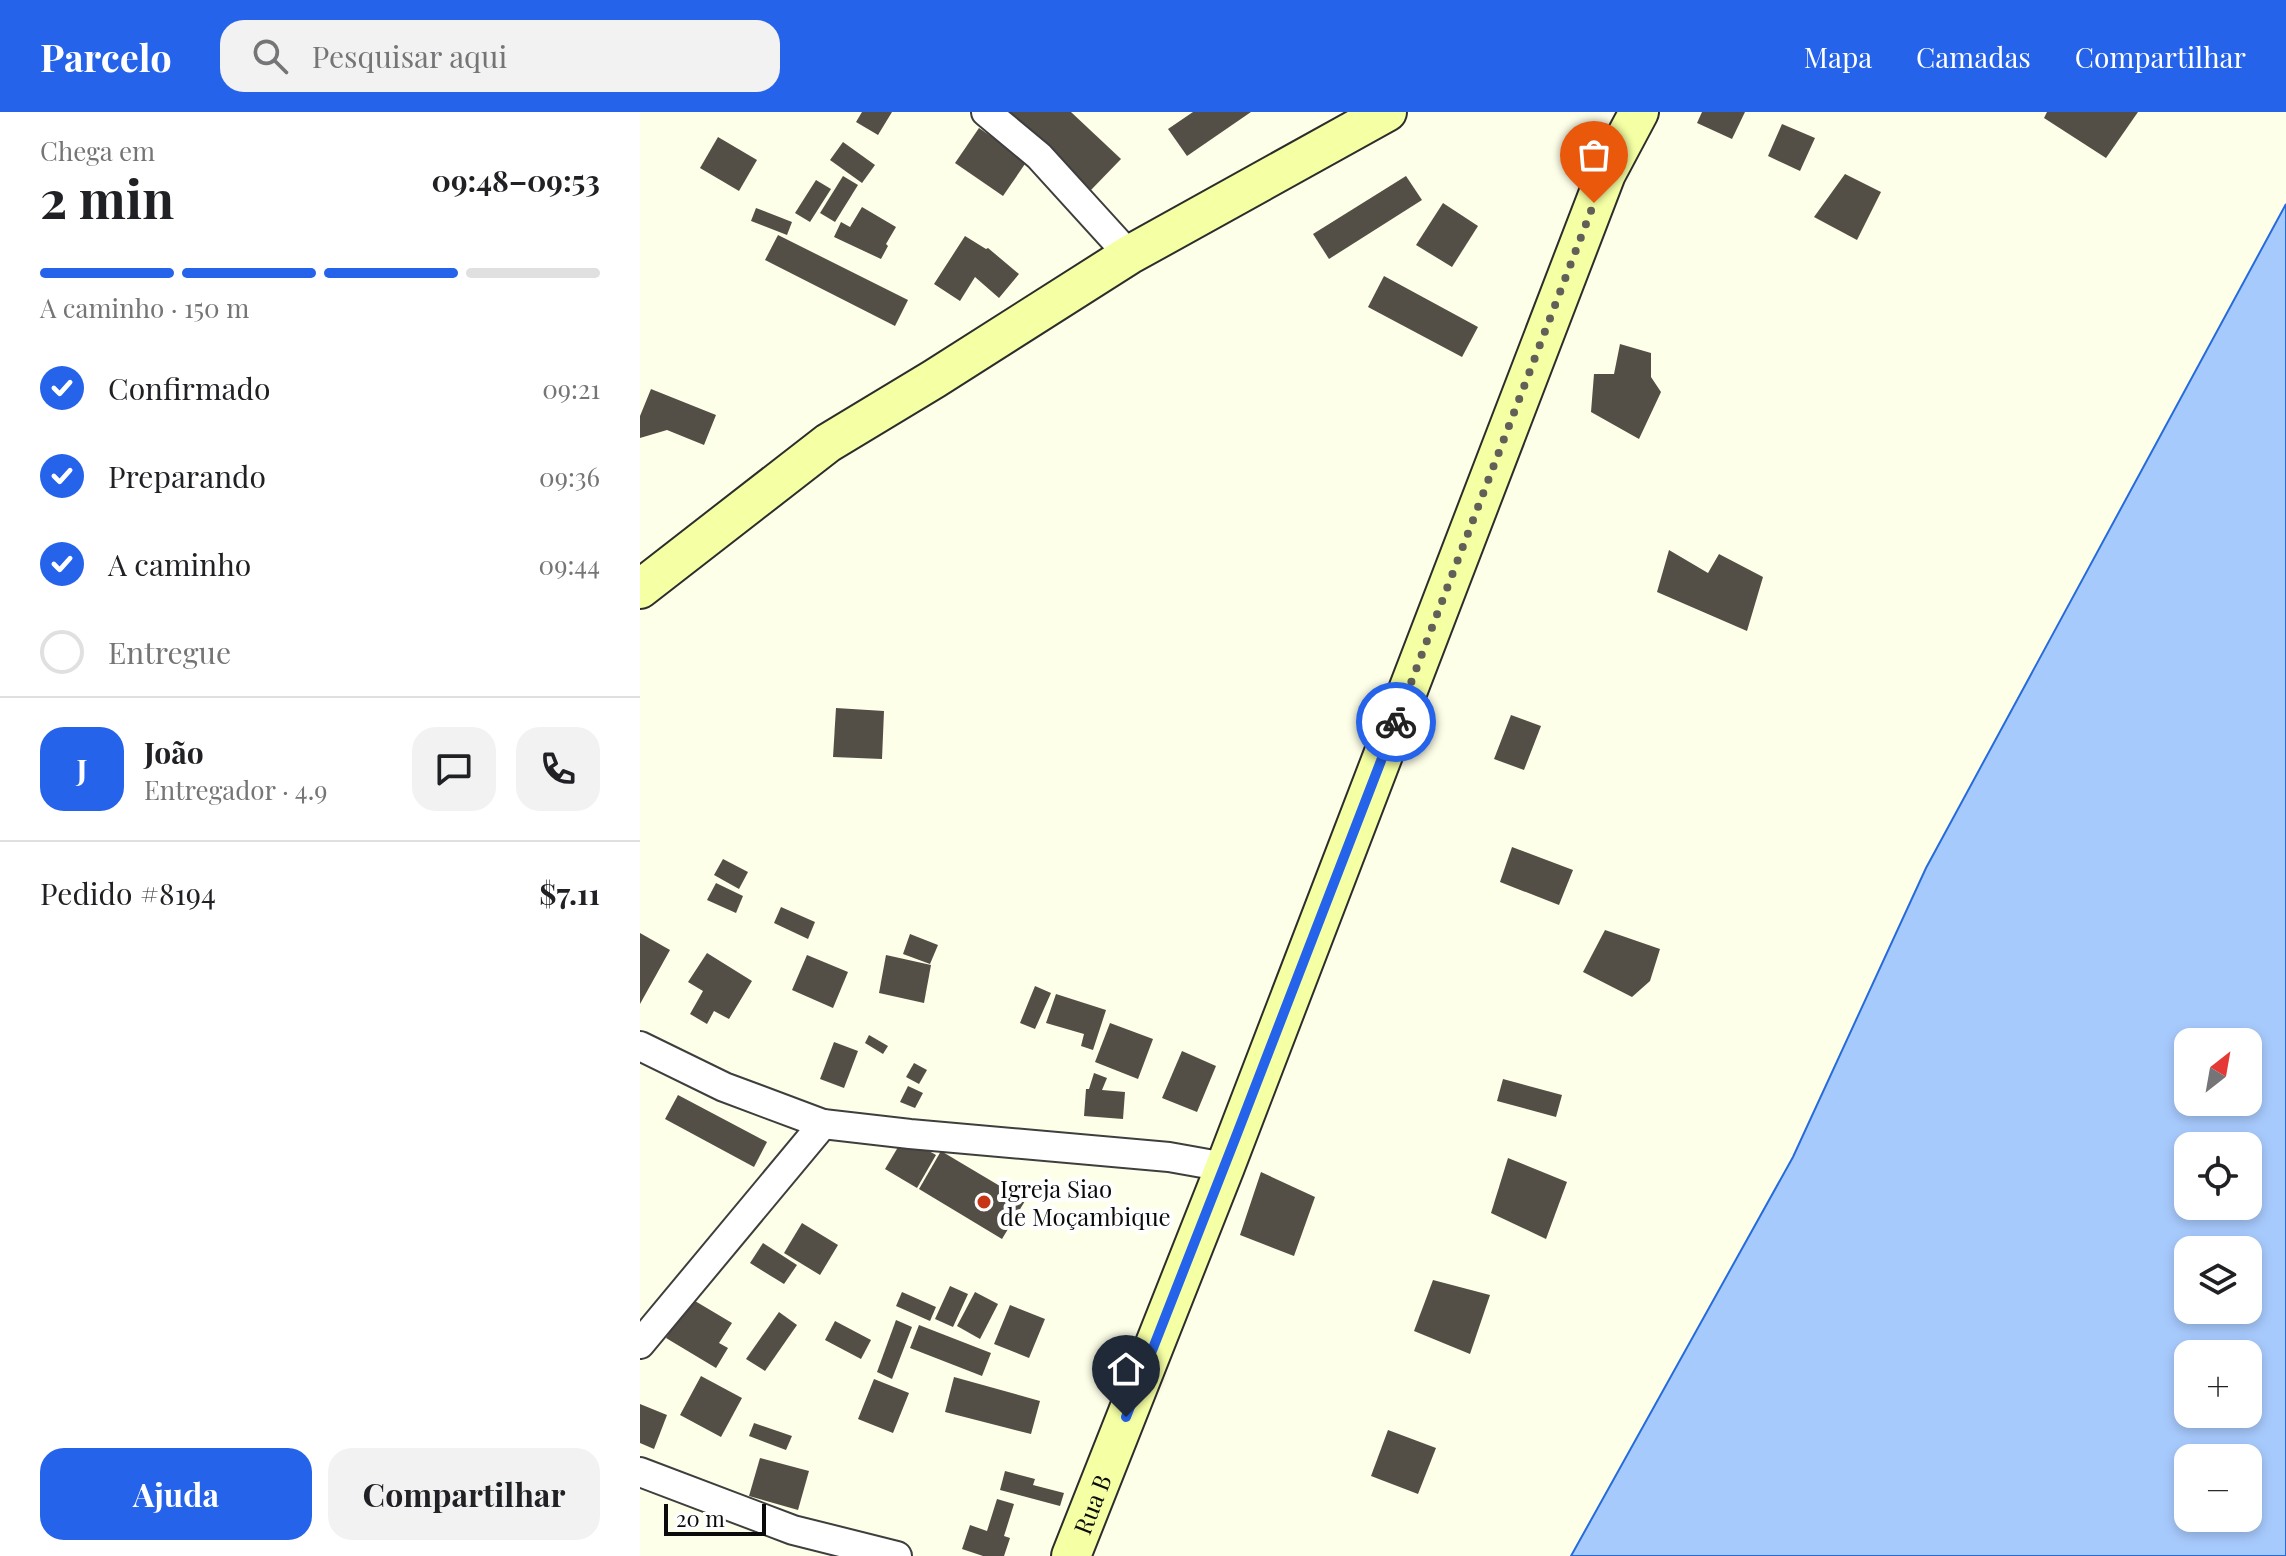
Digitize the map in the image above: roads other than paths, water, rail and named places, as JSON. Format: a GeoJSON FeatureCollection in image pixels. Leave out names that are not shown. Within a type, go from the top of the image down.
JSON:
{"type":"FeatureCollection","features":[{"type":"Feature","properties":{"kind":"main road"},"geometry":{"type":"LineString","coordinates":[[640,589],[828,443],[1129,255],[1387,112]]}},
{"type":"Feature","properties":{"kind":"main road","name":"Rua B"},"geometry":{"type":"LineString","coordinates":[[1071,1556],[1225,1167],[1606,174],[1639,112]]}},
{"type":"Feature","properties":{"kind":"street"},"geometry":{"type":"LineString","coordinates":[[986,112],[1039,156],[1129,255]]}},
{"type":"Feature","properties":{"kind":"street"},"geometry":{"type":"LineString","coordinates":[[640,1046],[724,1087],[823,1124],[1169,1157],[1225,1167]]}},
{"type":"Feature","properties":{"kind":"street"},"geometry":{"type":"LineString","coordinates":[[640,1344],[823,1124]]}},
{"type":"Feature","properties":{"kind":"street"},"geometry":{"type":"LineString","coordinates":[[640,1472],[793,1530],[897,1556]]}},
{"type":"Feature","properties":{"kind":"water"},"geometry":{"type":"Polygon","coordinates":[[[2286,204],[2286,1556],[1571,1556],[1793,1157],[1926,868],[2286,204]]]}},
{"type":"Feature","properties":{"kind":"place","name":"Igreja Siao de Moçambique"},"geometry":{"type":"Point","coordinates":[984,1202]}}]}
